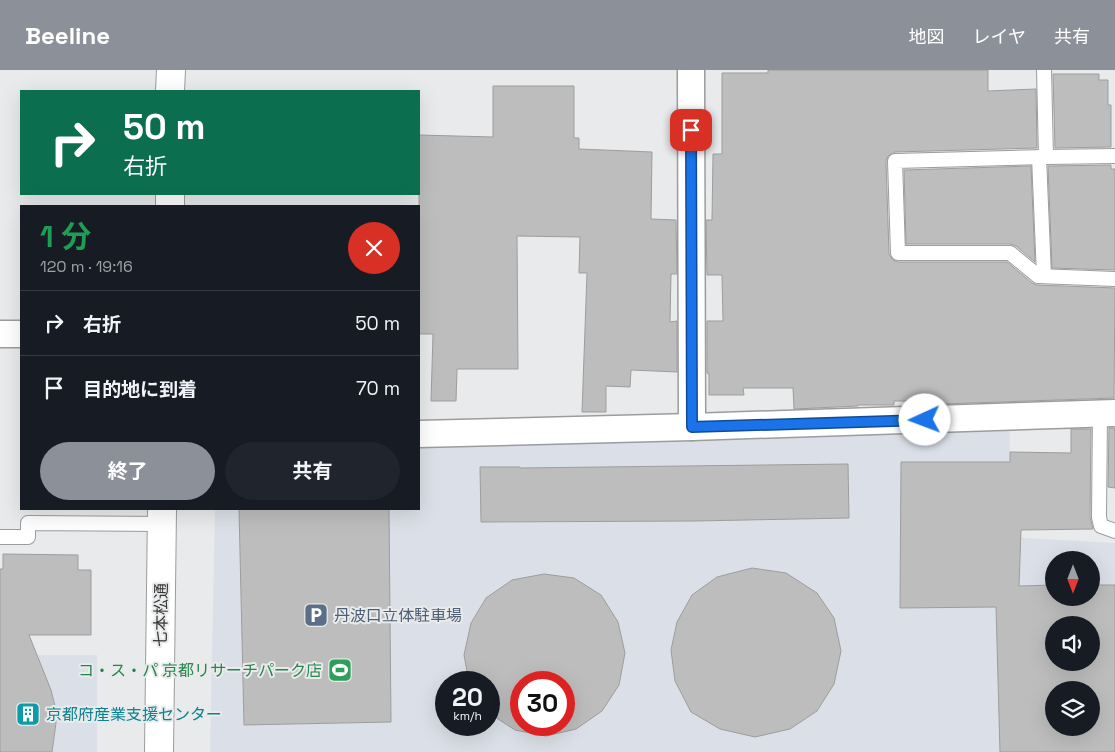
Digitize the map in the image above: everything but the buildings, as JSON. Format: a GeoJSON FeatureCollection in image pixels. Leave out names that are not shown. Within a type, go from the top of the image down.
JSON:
{"type":"FeatureCollection","features":[{"type":"Feature","properties":{"kind":"street"},"geometry":{"type":"LineString","coordinates":[[170,90],[171,70]]}},
{"type":"Feature","properties":{"kind":"street"},"geometry":{"type":"LineString","coordinates":[[691,70],[692,427]]}},
{"type":"Feature","properties":{"kind":"street"},"geometry":{"type":"LineString","coordinates":[[0,334],[20,334]]}},
{"type":"Feature","properties":{"kind":"street"},"geometry":{"type":"LineString","coordinates":[[420,434],[1108,413]]}},
{"type":"Feature","properties":{"kind":"street","name":"七本松通"},"geometry":{"type":"LineString","coordinates":[[159,752],[162,517]]}},
{"type":"Feature","properties":{"kind":"lane"},"geometry":{"type":"LineString","coordinates":[[1044,70],[1042,157],[1044,276]]}},
{"type":"Feature","properties":{"kind":"lane"},"geometry":{"type":"LineString","coordinates":[[1115,156],[895,160],[898,253],[1010,253],[1038,276],[1115,279]]}},
{"type":"Feature","properties":{"kind":"lane"},"geometry":{"type":"LineString","coordinates":[[1108,413],[1099,517],[1101,526],[1115,531]]}},
{"type":"Feature","properties":{"kind":"lane"},"geometry":{"type":"LineString","coordinates":[[0,536],[28,537],[28,524],[162,517]]}},
{"type":"Feature","properties":{"kind":"shaded area"},"geometry":{"type":"Polygon","coordinates":[[[1010,430],[1009,537],[1115,543],[1115,752],[210,752],[215,510],[420,510],[420,447],[1010,430]]]}},
{"type":"Feature","properties":{"kind":"shaded area"},"geometry":{"type":"Polygon","coordinates":[[[0,655],[97,655],[97,752],[0,752],[0,655]]]}},
{"type":"Feature","properties":{"kind":"place","name":"丹波口立体駐車場"},"geometry":{"type":"Point","coordinates":[316,615]}},
{"type":"Feature","properties":{"kind":"place","name":"コ・ス・パ 京都リサーチパーク店"},"geometry":{"type":"Point","coordinates":[340,670]}},
{"type":"Feature","properties":{"kind":"place","name":"京都府産業支援センター"},"geometry":{"type":"Point","coordinates":[28,714]}},
{"type":"Feature","properties":{"kind":"route"},"geometry":{"type":"LineString","coordinates":[[691,130],[692,427],[925,420]]}}]}
